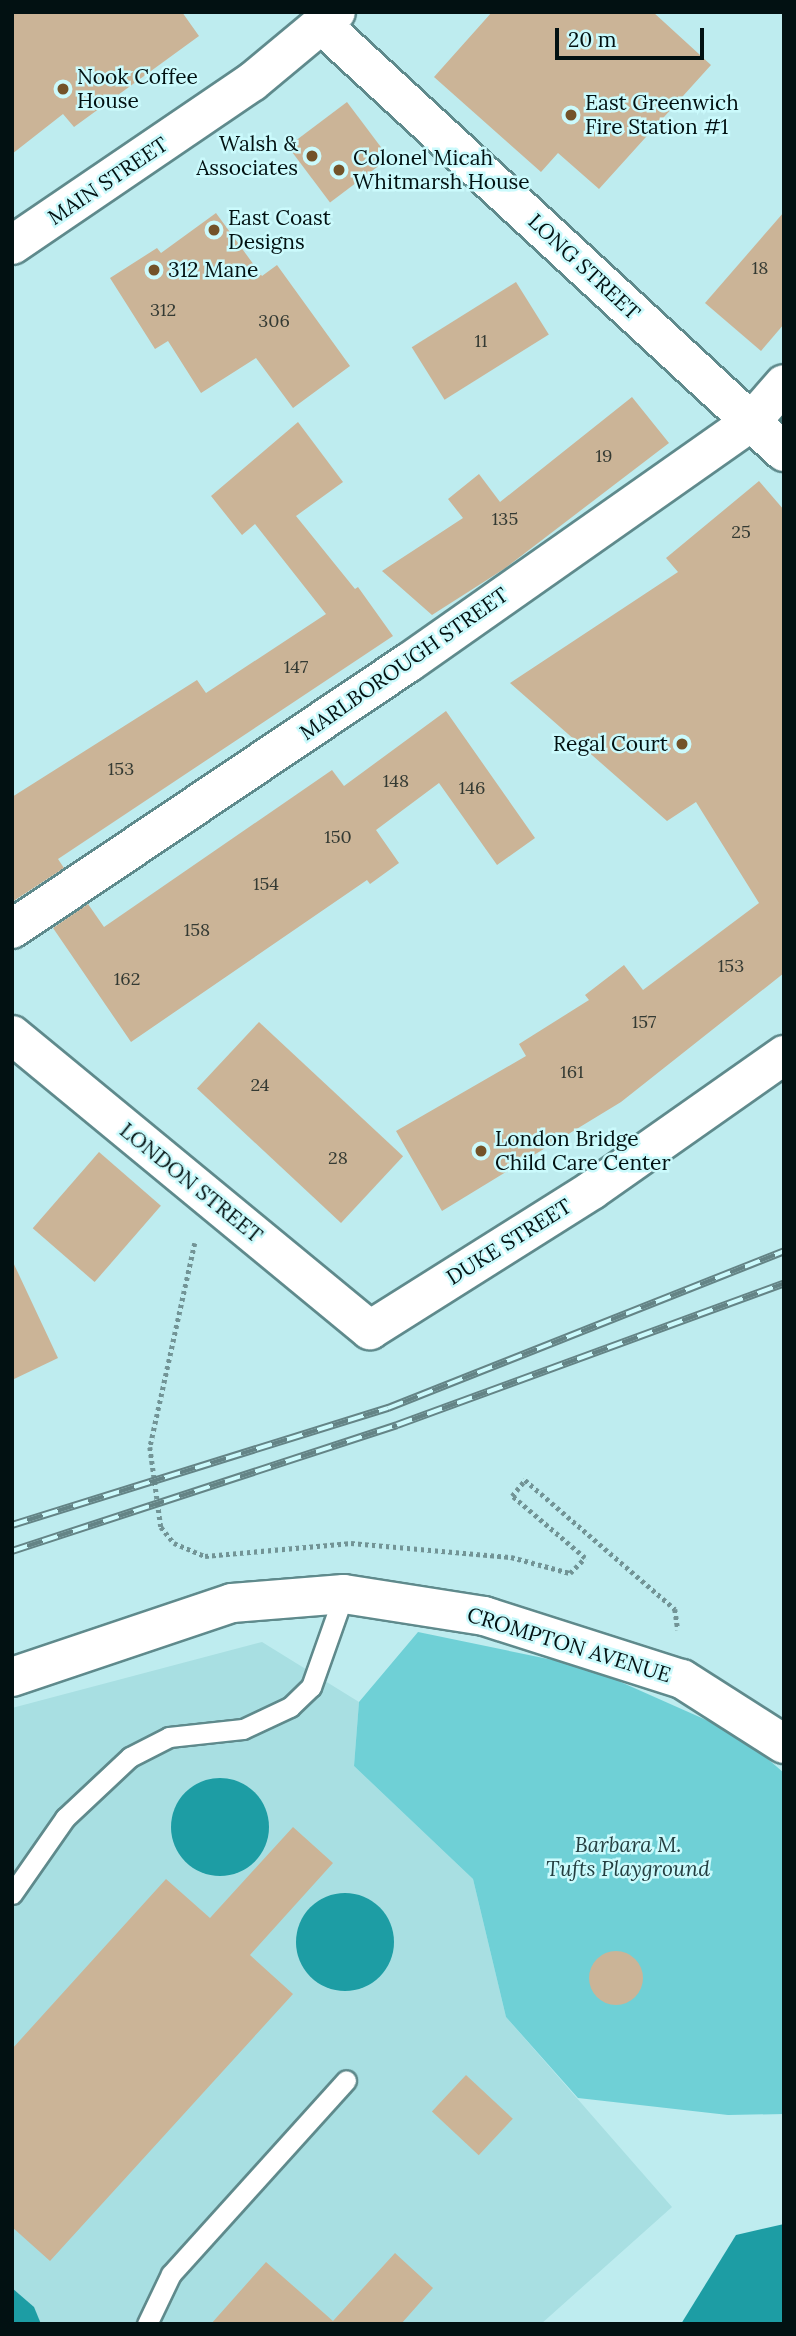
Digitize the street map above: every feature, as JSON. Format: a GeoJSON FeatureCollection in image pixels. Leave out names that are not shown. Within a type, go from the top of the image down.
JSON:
{"type":"FeatureCollection","features":[{"type":"Feature","properties":{"kind":"street","name":"MAIN STREET"},"geometry":{"type":"LineString","coordinates":[[12,246],[252,82],[329,19]]}},
{"type":"Feature","properties":{"kind":"street","name":"LONG STREET"},"geometry":{"type":"LineString","coordinates":[[329,19],[784,452]]}},
{"type":"Feature","properties":{"kind":"street","name":"MARLBOROUGH STREET"},"geometry":{"type":"LineString","coordinates":[[12,929],[408,663],[751,422],[784,384]]}},
{"type":"Feature","properties":{"kind":"street","name":"LONDON STREET"},"geometry":{"type":"LineString","coordinates":[[12,1035],[370,1330]]}},
{"type":"Feature","properties":{"kind":"street","name":"DUKE STREET"},"geometry":{"type":"LineString","coordinates":[[370,1330],[592,1190],[784,1055]]}},
{"type":"Feature","properties":{"kind":"street","name":"CROMPTON AVENUE"},"geometry":{"type":"LineString","coordinates":[[12,1677],[232,1603],[344,1594],[484,1616],[682,1679],[784,1744]]}},
{"type":"Feature","properties":{"kind":"lane"},"geometry":{"type":"LineString","coordinates":[[12,1894],[65,1818],[130,1757],[169,1737],[243,1729],[290,1707],[311,1687],[344,1594]]}},
{"type":"Feature","properties":{"kind":"lane"},"geometry":{"type":"LineString","coordinates":[[147,2324],[171,2274],[346,2080]]}},
{"type":"Feature","properties":{"kind":"path"},"geometry":{"type":"LineString","coordinates":[[206,1195],[150,1447],[161,1527],[174,1543],[205,1556],[351,1543],[511,1558],[570,1573],[585,1558],[512,1496],[525,1480],[675,1609],[682,1679]]}},
{"type":"Feature","properties":{"kind":"shaded area"},"geometry":{"type":"Polygon","coordinates":[[[262,1642],[359,1702],[354,1766],[473,1879],[506,2017],[672,2207],[541,2324],[12,2324],[12,1708],[262,1642]]]}},
{"type":"Feature","properties":{"kind":"shaded area"},"geometry":{"type":"Polygon","coordinates":[[[210,1778],[230,1778],[255,1792],[266,1808],[269,1827],[266,1846],[255,1862],[230,1876],[210,1876],[193,1868],[179,1854],[171,1837],[171,1817],[179,1800],[193,1786],[210,1778]]]}},
{"type":"Feature","properties":{"kind":"shaded area"},"geometry":{"type":"Polygon","coordinates":[[[335,1893],[355,1893],[380,1907],[391,1923],[394,1942],[391,1961],[380,1977],[355,1991],[335,1991],[318,1983],[304,1969],[296,1952],[296,1932],[304,1915],[318,1901],[335,1893]]]}},
{"type":"Feature","properties":{"kind":"shaded area"},"geometry":{"type":"Polygon","coordinates":[[[784,2224],[784,2324],[681,2324],[736,2235],[784,2224]]]}},
{"type":"Feature","properties":{"kind":"shaded area"},"geometry":{"type":"Polygon","coordinates":[[[12,2288],[34,2307],[41,2324],[12,2324],[12,2288]]]}},
{"type":"Feature","properties":{"kind":"green space","name":"Barbara M. Tufts Playground"},"geometry":{"type":"Polygon","coordinates":[[[418,1632],[587,1667],[740,1735],[784,1773],[784,2114],[728,2115],[578,2098],[506,2017],[473,1879],[354,1766],[359,1702],[418,1632]]]}},
{"type":"Feature","properties":{"kind":"building"},"geometry":{"type":"Polygon","coordinates":[[[12,12],[182,12],[199,36],[74,127],[63,114],[12,154],[12,12]]]}},
{"type":"Feature","properties":{"kind":"building","name":"East Greenwich Fire Station #1"},"geometry":{"type":"Polygon","coordinates":[[[492,12],[653,12],[711,65],[599,189],[558,153],[541,172],[434,77],[492,12]]]}},
{"type":"Feature","properties":{"kind":"building","name":"Colonel Micah Whitmarsh House"},"geometry":{"type":"Polygon","coordinates":[[[347,102],[389,158],[330,202],[288,147],[347,102]]]}},
{"type":"Feature","properties":{"kind":"building"},"geometry":{"type":"Polygon","coordinates":[[[784,212],[784,324],[761,351],[705,303],[784,212]]]}},
{"type":"Feature","properties":{"kind":"building"},"geometry":{"type":"Polygon","coordinates":[[[216,213],[262,276],[277,265],[350,366],[293,408],[256,358],[201,393],[168,341],[155,349],[110,278],[157,248],[161,253],[216,213]]]}},
{"type":"Feature","properties":{"kind":"building"},"geometry":{"type":"Polygon","coordinates":[[[516,282],[549,335],[445,400],[412,347],[516,282]]]}},
{"type":"Feature","properties":{"kind":"building"},"geometry":{"type":"Polygon","coordinates":[[[632,397],[669,443],[504,569],[432,615],[382,571],[463,518],[448,499],[479,474],[500,502],[632,397]]]}},
{"type":"Feature","properties":{"kind":"building"},"geometry":{"type":"Polygon","coordinates":[[[298,422],[343,482],[296,516],[355,589],[358,587],[393,636],[58,859],[64,868],[12,902],[12,797],[197,680],[206,693],[326,614],[255,524],[242,535],[211,496],[298,422]]]}},
{"type":"Feature","properties":{"kind":"building"},"geometry":{"type":"Polygon","coordinates":[[[759,481],[784,510],[784,973],[621,1102],[442,1211],[396,1131],[526,1056],[519,1044],[589,1000],[585,995],[624,965],[643,990],[759,903],[696,802],[667,821],[510,683],[678,572],[666,558],[759,481]]]}},
{"type":"Feature","properties":{"kind":"building"},"geometry":{"type":"Polygon","coordinates":[[[446,711],[535,838],[497,865],[439,783],[376,830],[399,863],[370,884],[367,880],[131,1042],[53,928],[88,904],[104,927],[332,770],[344,786],[446,711]]]}},
{"type":"Feature","properties":{"kind":"building"},"geometry":{"type":"Polygon","coordinates":[[[259,1022],[403,1156],[341,1223],[197,1089],[259,1022]]]}},
{"type":"Feature","properties":{"kind":"building"},"geometry":{"type":"Polygon","coordinates":[[[99,1152],[161,1206],[95,1282],[33,1228],[99,1152]]]}},
{"type":"Feature","properties":{"kind":"building"},"geometry":{"type":"Polygon","coordinates":[[[12,1260],[58,1358],[12,1380],[12,1260]]]}},
{"type":"Feature","properties":{"kind":"building"},"geometry":{"type":"Polygon","coordinates":[[[293,1827],[333,1863],[250,1955],[293,1994],[50,2261],[12,2227],[12,2049],[166,1879],[210,1918],[293,1827]]]}},
{"type":"Feature","properties":{"kind":"building"},"geometry":{"type":"Polygon","coordinates":[[[616,1951],[635,1959],[643,1978],[635,1997],[616,2005],[597,1997],[589,1978],[597,1959],[616,1951]]]}},
{"type":"Feature","properties":{"kind":"building"},"geometry":{"type":"Polygon","coordinates":[[[466,2075],[513,2119],[479,2155],[432,2112],[466,2075]]]}},
{"type":"Feature","properties":{"kind":"building"},"geometry":{"type":"Polygon","coordinates":[[[395,2253],[433,2288],[401,2324],[211,2324],[266,2262],[333,2321],[395,2253]]]}},
{"type":"Feature","properties":{"kind":"railway"},"geometry":{"type":"LineString","coordinates":[[12,1525],[388,1408],[784,1251]]}},
{"type":"Feature","properties":{"kind":"railway"},"geometry":{"type":"LineString","coordinates":[[12,1551],[397,1425],[784,1283]]}},
{"type":"Feature","properties":{"kind":"place","name":"Nook Coffee House"},"geometry":{"type":"Point","coordinates":[63,89]}},
{"type":"Feature","properties":{"kind":"place","name":"East Greenwich Fire Station #1"},"geometry":{"type":"Point","coordinates":[571,115]}},
{"type":"Feature","properties":{"kind":"place","name":"Walsh & Associates"},"geometry":{"type":"Point","coordinates":[312,156]}},
{"type":"Feature","properties":{"kind":"place","name":"Colonel Micah Whitmarsh House"},"geometry":{"type":"Point","coordinates":[339,170]}},
{"type":"Feature","properties":{"kind":"place","name":"East Coast Designs"},"geometry":{"type":"Point","coordinates":[214,230]}},
{"type":"Feature","properties":{"kind":"place","name":"312 Mane"},"geometry":{"type":"Point","coordinates":[154,270]}},
{"type":"Feature","properties":{"kind":"place","name":"Regal Court"},"geometry":{"type":"Point","coordinates":[682,744]}},
{"type":"Feature","properties":{"kind":"place","name":"London Bridge Child Care Center"},"geometry":{"type":"Point","coordinates":[481,1151]}}]}
